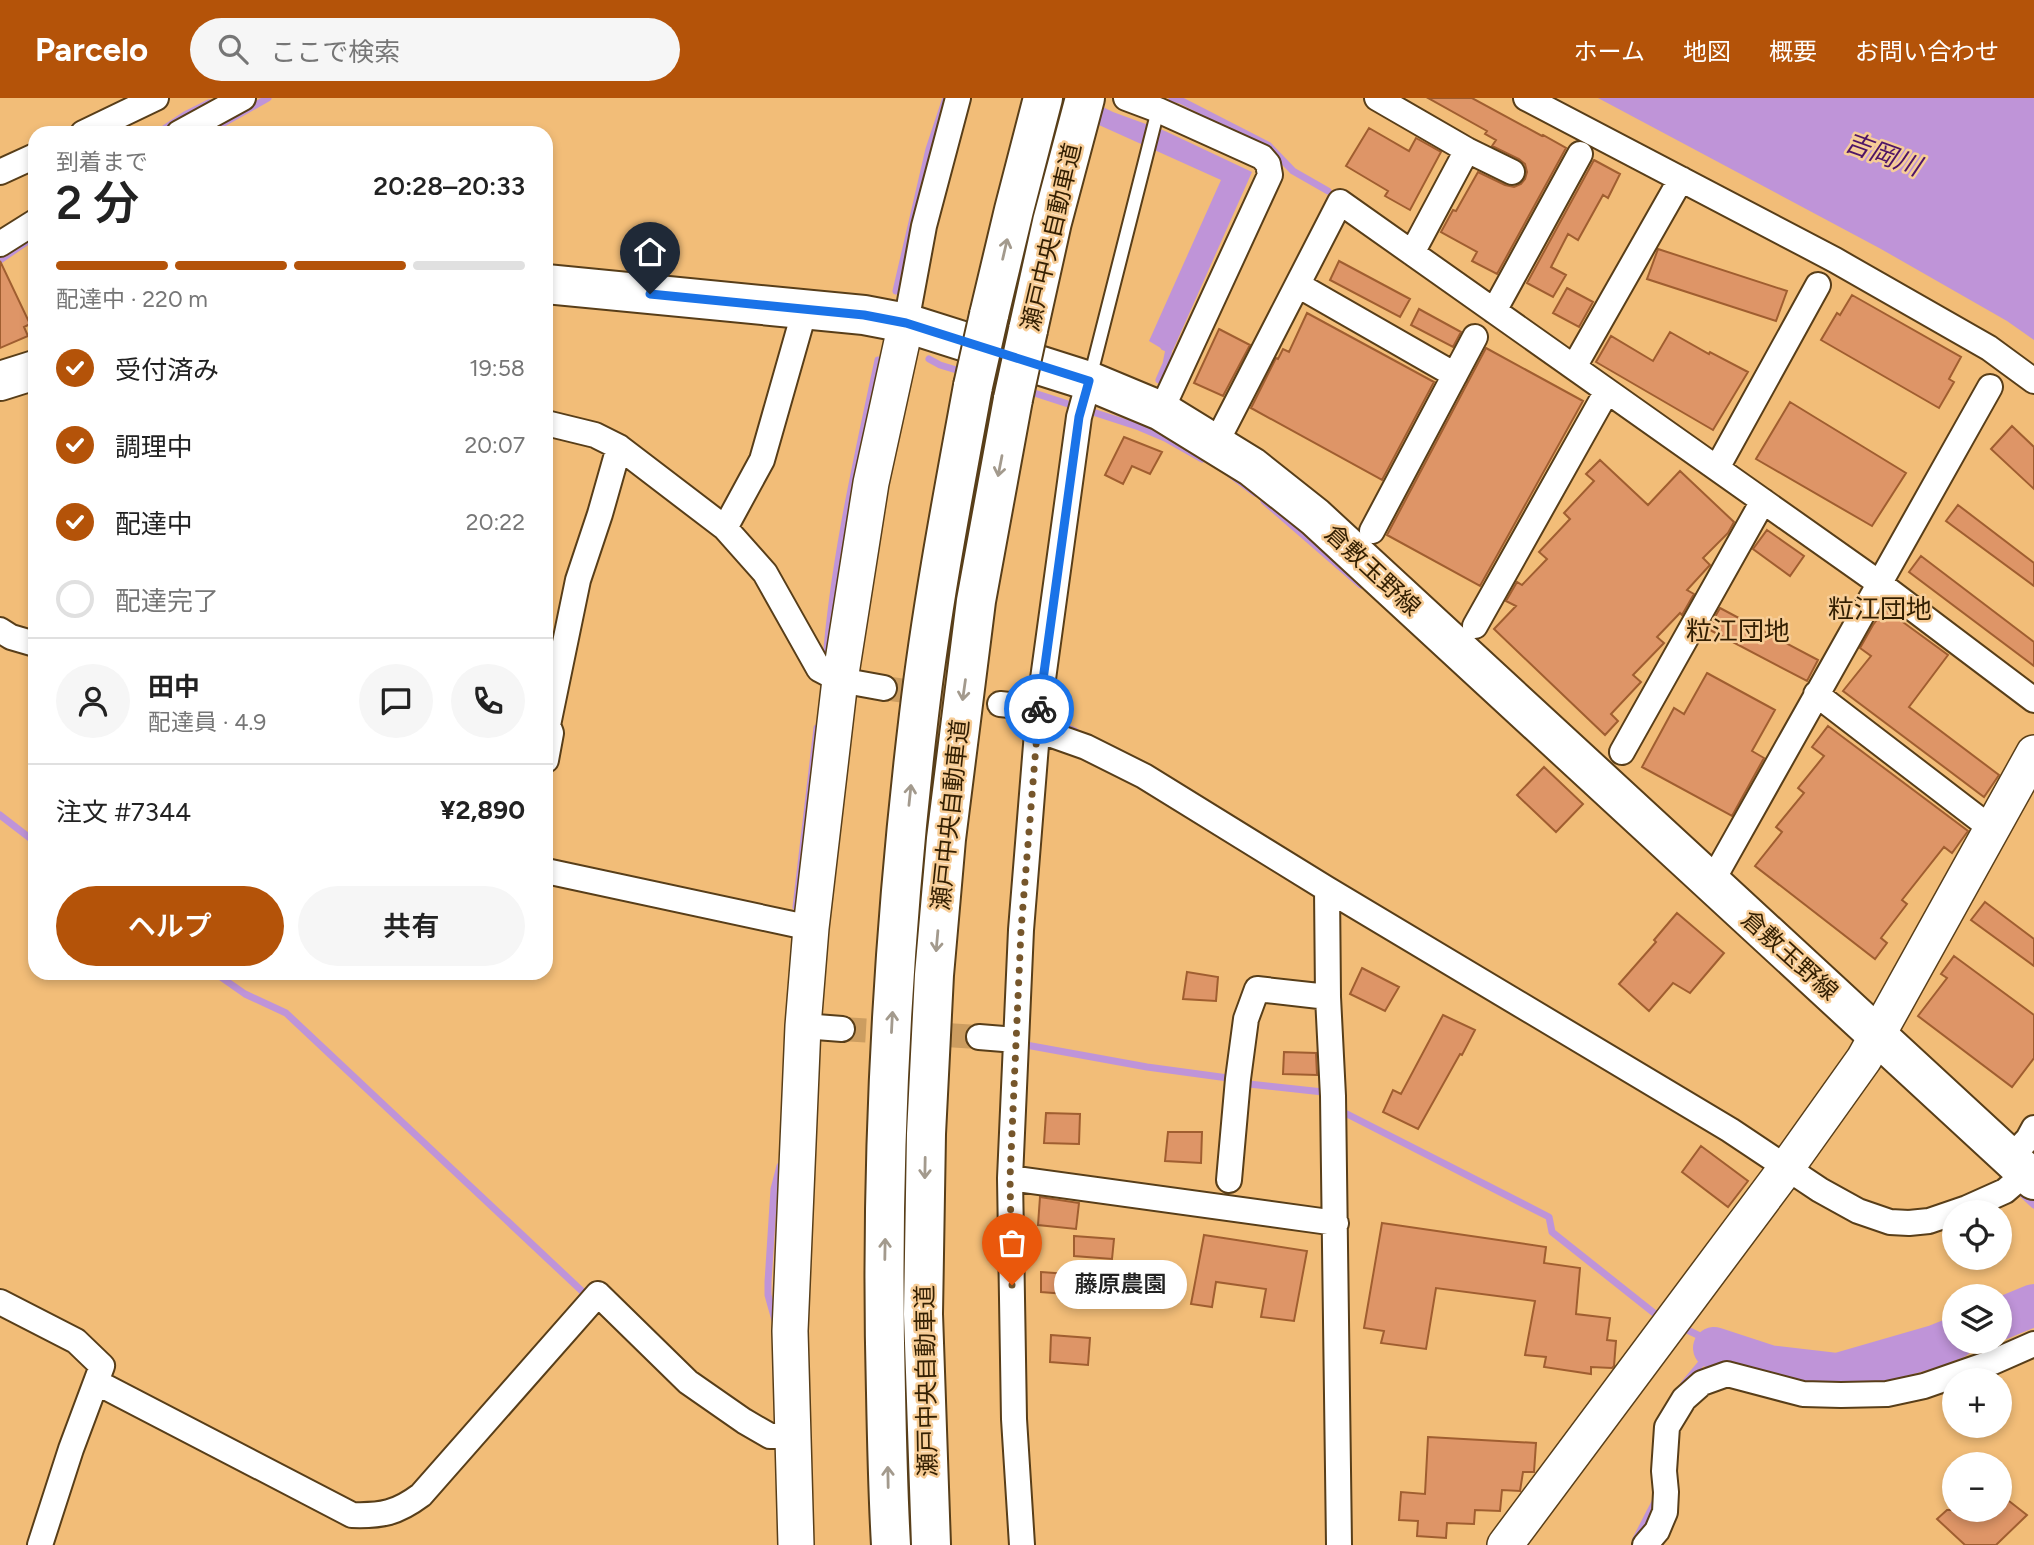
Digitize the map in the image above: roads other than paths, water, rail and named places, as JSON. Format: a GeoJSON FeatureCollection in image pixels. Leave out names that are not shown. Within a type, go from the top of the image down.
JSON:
{"type":"FeatureCollection","features":[{"type":"Feature","properties":{"kind":"main road","name":"瀬戸中央自動車道"},"geometry":{"type":"LineString","coordinates":[[891,1545],[884,1313],[886,1132],[895,975],[919,713],[944,548],[973,386],[1043,100]]}},
{"type":"Feature","properties":{"kind":"main road","name":"瀬戸中央自動車道"},"geometry":{"type":"LineString","coordinates":[[931,1545],[923,1314],[926,1134],[934,975],[947,825],[976,601],[1013,399],[1052,222],[1082,108]]}},
{"type":"Feature","properties":{"kind":"main road","name":"倉敷玉野線"},"geometry":{"type":"LineString","coordinates":[[553,285],[864,315],[906,323],[1084,398],[1161,411],[1216,443],[1275,483],[1315,517],[1877,1034],[2018,1176]]}},
{"type":"Feature","properties":{"kind":"main road"},"geometry":{"type":"LineString","coordinates":[[0,381],[28,372]]}},
{"type":"Feature","properties":{"kind":"street"},"geometry":{"type":"LineString","coordinates":[[98,126],[156,98]]}},
{"type":"Feature","properties":{"kind":"street"},"geometry":{"type":"LineString","coordinates":[[192,126],[243,98]]}},
{"type":"Feature","properties":{"kind":"street"},"geometry":{"type":"LineString","coordinates":[[796,1545],[781,1436],[790,1331],[803,1026],[811,928],[840,680],[871,483],[924,226],[958,98]]}},
{"type":"Feature","properties":{"kind":"street"},"geometry":{"type":"LineString","coordinates":[[1126,98],[1156,117],[1262,157],[1268,164],[1270,175],[1161,411]]}},
{"type":"Feature","properties":{"kind":"street"},"geometry":{"type":"LineString","coordinates":[[1377,98],[1511,172]]}},
{"type":"Feature","properties":{"kind":"street"},"geometry":{"type":"LineString","coordinates":[[1526,98],[1913,303],[1989,348],[2034,381]]}},
{"type":"Feature","properties":{"kind":"street"},"geometry":{"type":"LineString","coordinates":[[1412,253],[1467,150]]}},
{"type":"Feature","properties":{"kind":"street"},"geometry":{"type":"LineString","coordinates":[[1494,310],[1580,154]]}},
{"type":"Feature","properties":{"kind":"street"},"geometry":{"type":"LineString","coordinates":[[0,172],[28,159]]}},
{"type":"Feature","properties":{"kind":"street"},"geometry":{"type":"LineString","coordinates":[[1574,367],[1681,179]]}},
{"type":"Feature","properties":{"kind":"street"},"geometry":{"type":"LineString","coordinates":[[1216,443],[1340,202],[1879,583],[2034,700]]}},
{"type":"Feature","properties":{"kind":"street"},"geometry":{"type":"LineString","coordinates":[[0,244],[28,226]]}},
{"type":"Feature","properties":{"kind":"street"},"geometry":{"type":"LineString","coordinates":[[1298,285],[1455,375]]}},
{"type":"Feature","properties":{"kind":"street"},"geometry":{"type":"LineString","coordinates":[[1717,468],[1818,285]]}},
{"type":"Feature","properties":{"kind":"street"},"geometry":{"type":"LineString","coordinates":[[725,528],[762,460],[805,309]]}},
{"type":"Feature","properties":{"kind":"street"},"geometry":{"type":"LineString","coordinates":[[1372,531],[1475,337]]}},
{"type":"Feature","properties":{"kind":"street"},"geometry":{"type":"LineString","coordinates":[[1711,883],[1990,387]]}},
{"type":"Feature","properties":{"kind":"street"},"geometry":{"type":"LineString","coordinates":[[1475,626],[1607,391]]}},
{"type":"Feature","properties":{"kind":"street"},"geometry":{"type":"LineString","coordinates":[[1022,1545],[1014,1419],[1010,1178],[1021,930],[1039,708],[1084,398]]}},
{"type":"Feature","properties":{"kind":"street"},"geometry":{"type":"LineString","coordinates":[[553,425],[595,435],[619,447],[725,528],[765,573],[820,669],[840,680],[884,688]]}},
{"type":"Feature","properties":{"kind":"street"},"geometry":{"type":"LineString","coordinates":[[553,697],[578,580],[619,447]]}},
{"type":"Feature","properties":{"kind":"street"},"geometry":{"type":"LineString","coordinates":[[1622,752],[1763,501]]}},
{"type":"Feature","properties":{"kind":"street"},"geometry":{"type":"LineString","coordinates":[[0,630],[11,637],[28,642]]}},
{"type":"Feature","properties":{"kind":"street"},"geometry":{"type":"LineString","coordinates":[[1816,694],[1992,829]]}},
{"type":"Feature","properties":{"kind":"street"},"geometry":{"type":"LineString","coordinates":[[1000,704],[1039,708]]}},
{"type":"Feature","properties":{"kind":"street"},"geometry":{"type":"LineString","coordinates":[[1037,734],[1052,735],[1086,747],[1144,776],[1730,1130],[1858,1211],[1890,1222],[1909,1223],[1929,1221],[1967,1208],[2018,1176],[2028,1139],[2034,1128]]}},
{"type":"Feature","properties":{"kind":"street"},"geometry":{"type":"LineString","coordinates":[[1505,1545],[1787,1167],[1864,1059],[2034,753]]}},
{"type":"Feature","properties":{"kind":"street"},"geometry":{"type":"LineString","coordinates":[[553,873],[811,928]]}},
{"type":"Feature","properties":{"kind":"street"},"geometry":{"type":"LineString","coordinates":[[1327,889],[1336,1223],[1339,1545]]}},
{"type":"Feature","properties":{"kind":"street"},"geometry":{"type":"LineString","coordinates":[[1229,1180],[1246,1019],[1257,989],[1328,998]]}},
{"type":"Feature","properties":{"kind":"street"},"geometry":{"type":"LineString","coordinates":[[803,1026],[842,1029]]}},
{"type":"Feature","properties":{"kind":"street"},"geometry":{"type":"LineString","coordinates":[[979,1037],[1016,1040]]}},
{"type":"Feature","properties":{"kind":"street"},"geometry":{"type":"LineString","coordinates":[[1010,1178],[1336,1223]]}},
{"type":"Feature","properties":{"kind":"street"},"geometry":{"type":"LineString","coordinates":[[96,1382],[352,1515],[379,1516],[404,1507],[421,1495],[598,1294],[688,1382],[744,1421],[781,1436]]}},
{"type":"Feature","properties":{"kind":"street"},"geometry":{"type":"LineString","coordinates":[[0,1302],[76,1341],[102,1366],[71,1449],[40,1545]]}},
{"type":"Feature","properties":{"kind":"street"},"geometry":{"type":"LineString","coordinates":[[1645,1545],[1657,1531],[1665,1512],[1667,1427],[1684,1399],[1702,1382],[1727,1374],[1803,1394],[1887,1394],[1924,1386],[1993,1362],[2034,1344]]}},
{"type":"Feature","properties":{"kind":"lane"},"geometry":{"type":"LineString","coordinates":[[1084,398],[1098,352],[1156,117]]}},
{"type":"Feature","properties":{"kind":"water"},"geometry":{"type":"Polygon","coordinates":[[[1039,98],[1085,98],[1113,112],[1165,131],[1252,172],[1173,350],[1164,350],[1149,341],[1221,180],[1039,98]]]}},
{"type":"Feature","properties":{"kind":"water","name":"吉岡川"},"geometry":{"type":"Polygon","coordinates":[[[1598,98],[2034,98],[2034,340],[2007,321],[1881,249],[1598,98]]]}},
{"type":"Feature","properties":{"kind":"waterway"},"geometry":{"type":"LineString","coordinates":[[218,126],[268,98]]}},
{"type":"Feature","properties":{"kind":"waterway"},"geometry":{"type":"LineString","coordinates":[[896,291],[929,149],[946,98]]}},
{"type":"Feature","properties":{"kind":"waterway"},"geometry":{"type":"LineString","coordinates":[[1172,98],[1268,145],[1293,171],[1328,191]]}},
{"type":"Feature","properties":{"kind":"waterway"},"geometry":{"type":"LineString","coordinates":[[168,126],[209,103]]}},
{"type":"Feature","properties":{"kind":"waterway"},"geometry":{"type":"LineString","coordinates":[[0,260],[28,241]]}},
{"type":"Feature","properties":{"kind":"waterway"},"geometry":{"type":"LineString","coordinates":[[1159,380],[1169,349],[1164,347]]}},
{"type":"Feature","properties":{"kind":"waterway"},"geometry":{"type":"LineString","coordinates":[[929,359],[963,372]]}},
{"type":"Feature","properties":{"kind":"waterway"},"geometry":{"type":"LineString","coordinates":[[826,660],[840,547],[878,360]]}},
{"type":"Feature","properties":{"kind":"waterway"},"geometry":{"type":"LineString","coordinates":[[1025,390],[1139,427],[1202,459]]}},
{"type":"Feature","properties":{"kind":"waterway"},"geometry":{"type":"LineString","coordinates":[[1231,475],[1255,493]]}},
{"type":"Feature","properties":{"kind":"waterway"},"geometry":{"type":"LineString","coordinates":[[1264,501],[1361,585]]}},
{"type":"Feature","properties":{"kind":"waterway"},"geometry":{"type":"LineString","coordinates":[[1050,721],[1075,731]]}},
{"type":"Feature","properties":{"kind":"waterway"},"geometry":{"type":"LineString","coordinates":[[796,907],[817,728]]}},
{"type":"Feature","properties":{"kind":"waterway"},"geometry":{"type":"LineString","coordinates":[[0,815],[28,837]]}},
{"type":"Feature","properties":{"kind":"waterway"},"geometry":{"type":"LineString","coordinates":[[225,980],[245,994],[286,1013],[584,1293]]}},
{"type":"Feature","properties":{"kind":"waterway"},"geometry":{"type":"LineString","coordinates":[[1026,1045],[1147,1067],[1228,1078]]}},
{"type":"Feature","properties":{"kind":"waterway"},"geometry":{"type":"LineString","coordinates":[[1249,1084],[1323,1092],[1325,1096]]}},
{"type":"Feature","properties":{"kind":"waterway"},"geometry":{"type":"LineString","coordinates":[[1347,1114],[1549,1217],[1552,1232],[1654,1313],[1664,1318]]}},
{"type":"Feature","properties":{"kind":"waterway"},"geometry":{"type":"LineString","coordinates":[[775,1320],[768,1295],[768,1282],[774,1189],[780,1166]]}},
{"type":"Feature","properties":{"kind":"waterway"},"geometry":{"type":"LineString","coordinates":[[2019,1191],[2034,1205]]}},
{"type":"Feature","properties":{"kind":"waterway"},"geometry":{"type":"LineString","coordinates":[[2012,1314],[2034,1305]]}},
{"type":"Feature","properties":{"kind":"waterway"},"geometry":{"type":"LineString","coordinates":[[1681,1327],[1702,1337],[1714,1348],[1684,1384]]}},
{"type":"Feature","properties":{"kind":"waterway"},"geometry":{"type":"LineString","coordinates":[[1714,1348],[1769,1366],[1838,1374],[1942,1343]]}},
{"type":"Feature","properties":{"kind":"waterway"},"geometry":{"type":"LineString","coordinates":[[1636,1539],[1656,1500]]}},
{"type":"Feature","properties":{"kind":"tunnel"},"geometry":{"type":"LineString","coordinates":[[884,688],[1000,704]]}},
{"type":"Feature","properties":{"kind":"tunnel"},"geometry":{"type":"LineString","coordinates":[[842,1029],[979,1037]]}},
{"type":"Feature","properties":{"kind":"place","name":"藤原農園"},"geometry":{"type":"Point","coordinates":[1012,1285]}},
{"type":"Feature","properties":{"kind":"district","name":"粒江団地"},"geometry":{"type":"Point","coordinates":[1880,609]}},
{"type":"Feature","properties":{"kind":"district","name":"粒江団地"},"geometry":{"type":"Point","coordinates":[1738,631]}}]}
